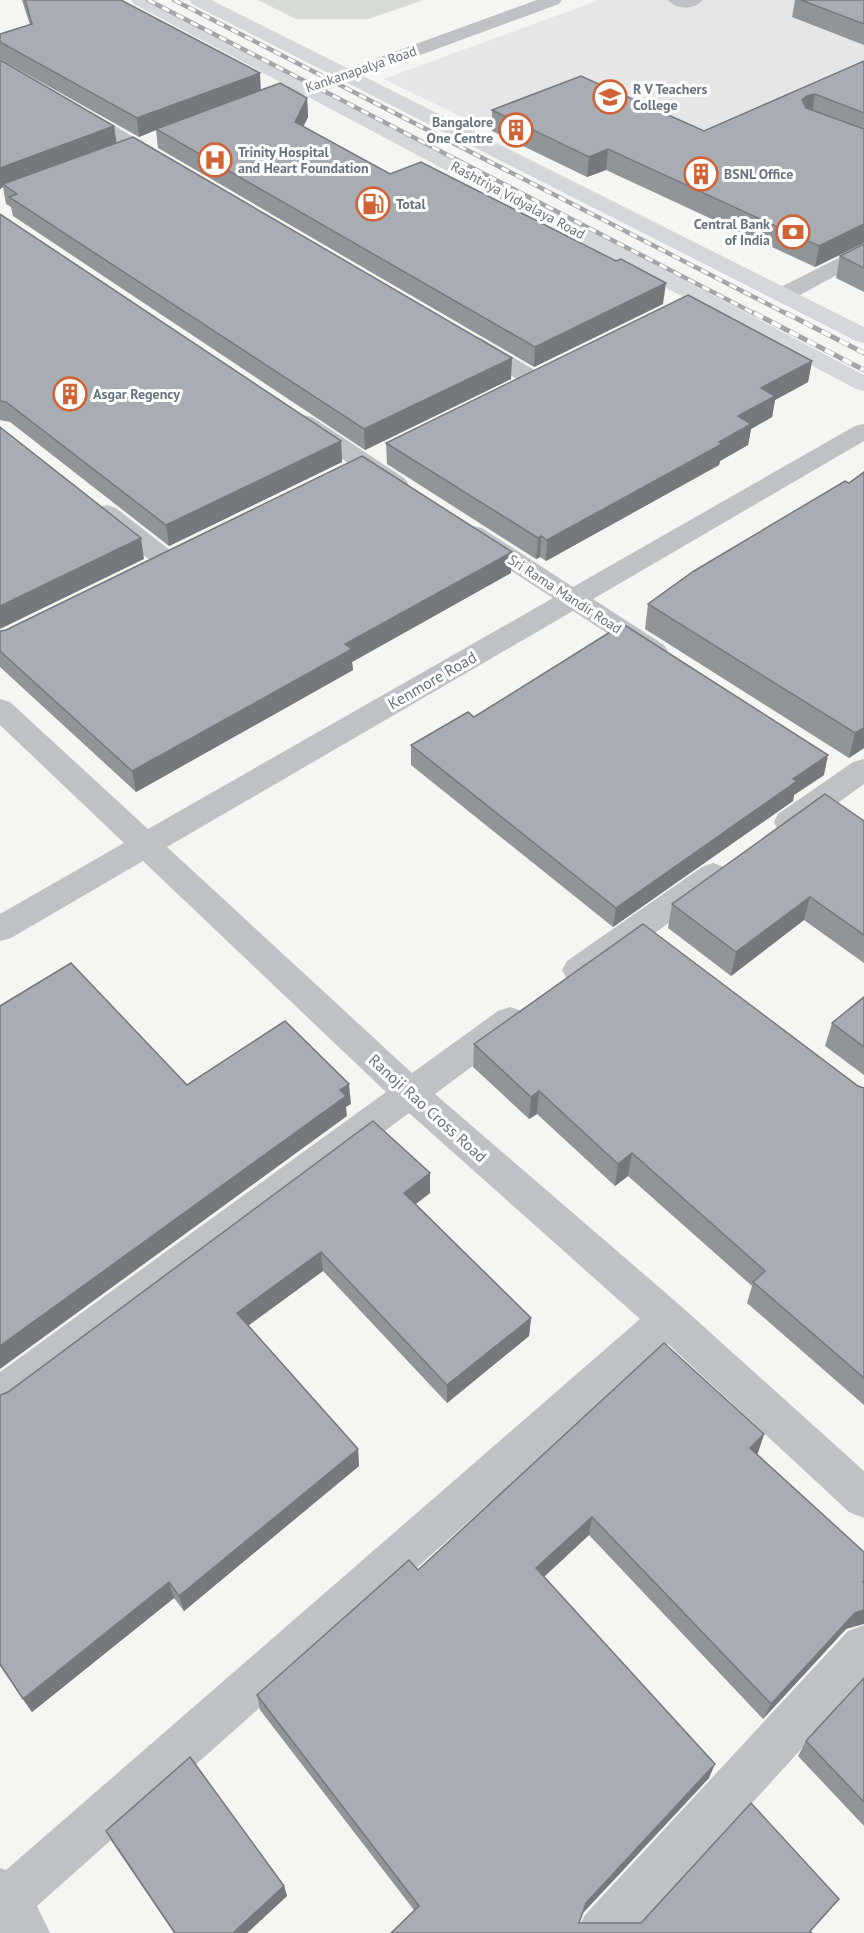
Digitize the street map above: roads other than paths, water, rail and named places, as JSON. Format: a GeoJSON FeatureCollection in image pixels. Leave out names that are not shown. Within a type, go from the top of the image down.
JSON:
{"type":"FeatureCollection","features":[{"type":"Feature","properties":{"kind":"main road"},"geometry":{"type":"LineString","coordinates":[[140,0],[283,86]]}},
{"type":"Feature","properties":{"kind":"main road"},"geometry":{"type":"LineString","coordinates":[[198,0],[325,63],[348,65],[864,336]]}},
{"type":"Feature","properties":{"kind":"main road","name":"Rashtriya Vidyalaya Road"},"geometry":{"type":"LineString","coordinates":[[310,89],[864,384]]}},
{"type":"Feature","properties":{"kind":"street","name":"Kankanapalya Road"},"geometry":{"type":"LineString","coordinates":[[236,111],[283,86],[310,89],[348,65],[553,0]]}},
{"type":"Feature","properties":{"kind":"street"},"geometry":{"type":"LineString","coordinates":[[677,0],[686,3],[694,0]]}},
{"type":"Feature","properties":{"kind":"street"},"geometry":{"type":"LineString","coordinates":[[283,86],[325,63]]}},
{"type":"Feature","properties":{"kind":"street"},"geometry":{"type":"LineString","coordinates":[[0,66],[178,171]]}},
{"type":"Feature","properties":{"kind":"street"},"geometry":{"type":"LineString","coordinates":[[115,155],[158,139]]}},
{"type":"Feature","properties":{"kind":"street"},"geometry":{"type":"LineString","coordinates":[[783,295],[864,251]]}},
{"type":"Feature","properties":{"kind":"street"},"geometry":{"type":"LineString","coordinates":[[670,311],[700,297]]}},
{"type":"Feature","properties":{"kind":"street"},"geometry":{"type":"LineString","coordinates":[[454,332],[533,379]]}},
{"type":"Feature","properties":{"kind":"street"},"geometry":{"type":"LineString","coordinates":[[285,410],[413,495]]}},
{"type":"Feature","properties":{"kind":"street","name":"Kenmore Road"},"geometry":{"type":"LineString","coordinates":[[0,929],[864,431]]}},
{"type":"Feature","properties":{"kind":"street"},"geometry":{"type":"LineString","coordinates":[[93,502],[166,560]]}},
{"type":"Feature","properties":{"kind":"street","name":"Sri Rama Mandir Road"},"geometry":{"type":"LineString","coordinates":[[453,521],[673,663]]}},
{"type":"Feature","properties":{"kind":"street","name":"Ranoji Rao Cross Road"},"geometry":{"type":"LineString","coordinates":[[0,709],[409,1092],[668,1319],[864,1498]]}},
{"type":"Feature","properties":{"kind":"street"},"geometry":{"type":"LineString","coordinates":[[766,838],[854,774]]}},
{"type":"Feature","properties":{"kind":"street"},"geometry":{"type":"LineString","coordinates":[[0,1395],[409,1092],[737,859]]}},
{"type":"Feature","properties":{"kind":"street"},"geometry":{"type":"LineString","coordinates":[[640,927],[668,948]]}},
{"type":"Feature","properties":{"kind":"street"},"geometry":{"type":"LineString","coordinates":[[11,1909],[668,1319]]}},
{"type":"Feature","properties":{"kind":"street"},"geometry":{"type":"LineString","coordinates":[[601,1933],[864,1647]]}},
{"type":"Feature","properties":{"kind":"railway"},"geometry":{"type":"LineString","coordinates":[[148,0],[757,315]]}},
{"type":"Feature","properties":{"kind":"railway"},"geometry":{"type":"LineString","coordinates":[[174,0],[789,315]]}},
{"type":"Feature","properties":{"kind":"railway"},"geometry":{"type":"LineString","coordinates":[[754,313],[864,370]]}},
{"type":"Feature","properties":{"kind":"railway"},"geometry":{"type":"LineString","coordinates":[[786,313],[864,353]]}},
{"type":"Feature","properties":{"kind":"place","name":"R V Teachers College"},"geometry":{"type":"Point","coordinates":[610,97]}},
{"type":"Feature","properties":{"kind":"place","name":"Bangalore One Centre"},"geometry":{"type":"Point","coordinates":[516,130]}},
{"type":"Feature","properties":{"kind":"place","name":"Trinity Hospital and Heart Foundation"},"geometry":{"type":"Point","coordinates":[215,160]}},
{"type":"Feature","properties":{"kind":"place","name":"BSNL Office"},"geometry":{"type":"Point","coordinates":[701,174]}},
{"type":"Feature","properties":{"kind":"place","name":"Total"},"geometry":{"type":"Point","coordinates":[373,204]}},
{"type":"Feature","properties":{"kind":"place","name":"Central Bank of India"},"geometry":{"type":"Point","coordinates":[793,232]}},
{"type":"Feature","properties":{"kind":"place","name":"Asgar Regency"},"geometry":{"type":"Point","coordinates":[70,394]}}]}
